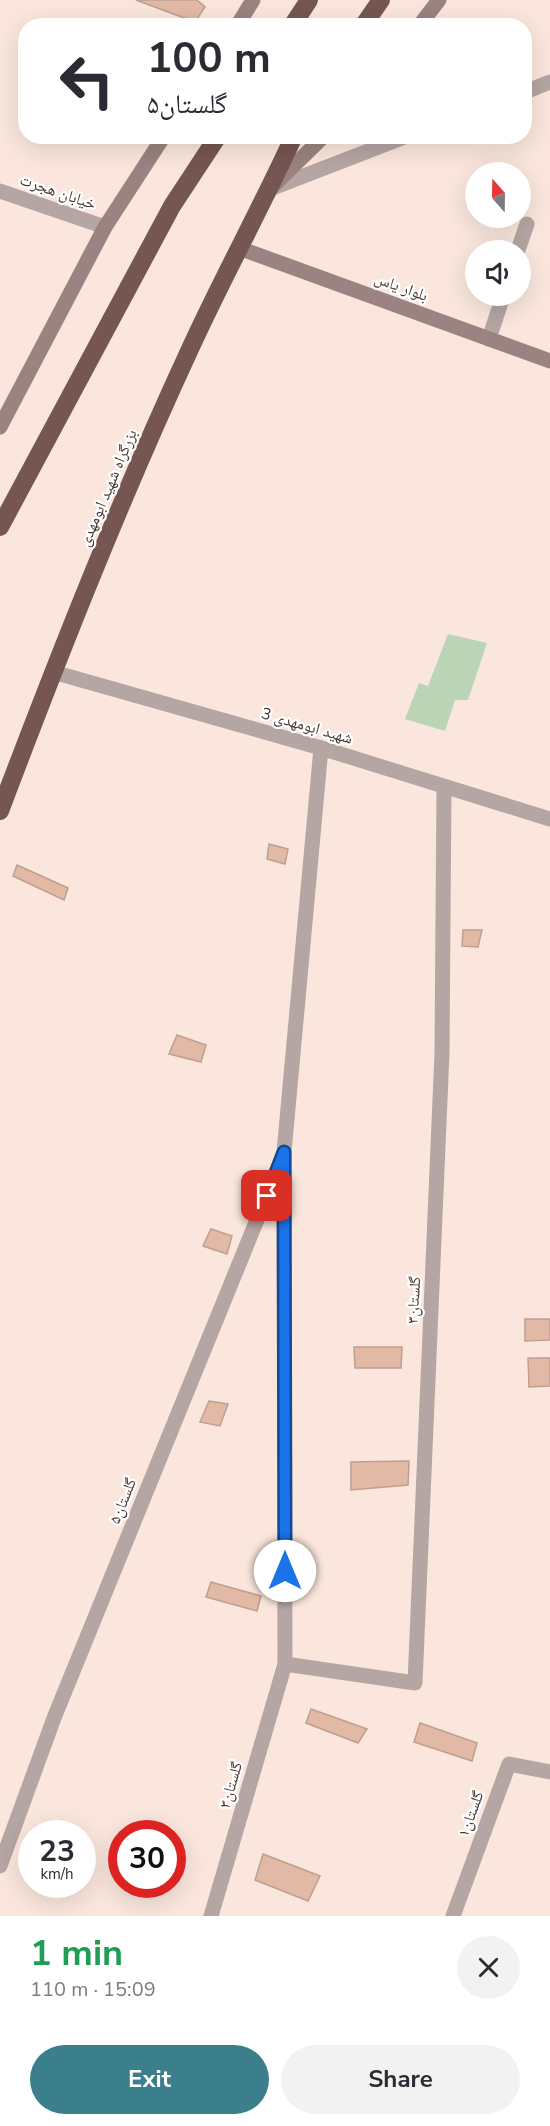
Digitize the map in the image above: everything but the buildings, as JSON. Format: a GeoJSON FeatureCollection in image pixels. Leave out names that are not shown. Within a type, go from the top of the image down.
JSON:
{"type":"FeatureCollection","features":[{"type":"Feature","properties":{"kind":"highway"},"geometry":{"type":"LineString","coordinates":[[297,18],[309,0]]}},
{"type":"Feature","properties":{"kind":"highway"},"geometry":{"type":"LineString","coordinates":[[369,18],[381,0]]}},
{"type":"Feature","properties":{"kind":"highway"},"geometry":{"type":"LineString","coordinates":[[0,527],[172,206],[214,144]]}},
{"type":"Feature","properties":{"kind":"highway","name":"بزرگراه شهید ابومهدی"},"geometry":{"type":"LineString","coordinates":[[0,811],[53,672],[156,425],[190,348],[290,144]]}},
{"type":"Feature","properties":{"kind":"main road"},"geometry":{"type":"LineString","coordinates":[[242,18],[254,0]]}},
{"type":"Feature","properties":{"kind":"main road"},"geometry":{"type":"LineString","coordinates":[[425,18],[439,0]]}},
{"type":"Feature","properties":{"kind":"main road"},"geometry":{"type":"LineString","coordinates":[[0,427],[105,227],[159,144]]}},
{"type":"Feature","properties":{"kind":"main road","name":"بزرگراه شهید ابومهدی"},"geometry":{"type":"LineString","coordinates":[[270,189],[316,144]]}},
{"type":"Feature","properties":{"kind":"main road","name":"بلوار یاس"},"geometry":{"type":"LineString","coordinates":[[239,248],[550,361]]}},
{"type":"Feature","properties":{"kind":"street"},"geometry":{"type":"LineString","coordinates":[[532,89],[550,82]]}},
{"type":"Feature","properties":{"kind":"street"},"geometry":{"type":"LineString","coordinates":[[270,189],[386,144]]}},
{"type":"Feature","properties":{"kind":"street","name":"خیابان هجرت"},"geometry":{"type":"LineString","coordinates":[[0,191],[105,227]]}},
{"type":"Feature","properties":{"kind":"street"},"geometry":{"type":"LineString","coordinates":[[489,339],[500,306]]}},
{"type":"Feature","properties":{"kind":"street","name":"شهید ابومهدی 3"},"geometry":{"type":"LineString","coordinates":[[53,672],[321,748],[550,819]]}},
{"type":"Feature","properties":{"kind":"street"},"geometry":{"type":"LineString","coordinates":[[284,1152],[321,748]]}},
{"type":"Feature","properties":{"kind":"street","name":"گلستان۳"},"geometry":{"type":"LineString","coordinates":[[285,1664],[415,1683],[442,1053],[444,787]]}},
{"type":"Feature","properties":{"kind":"street","name":"گلستان۳"},"geometry":{"type":"LineString","coordinates":[[212,1916],[285,1664],[284,1152]]}},
{"type":"Feature","properties":{"kind":"street","name":"گلستان۵"},"geometry":{"type":"LineString","coordinates":[[0,1866],[54,1718],[284,1152]]}},
{"type":"Feature","properties":{"kind":"street","name":"گلستان۱"},"geometry":{"type":"LineString","coordinates":[[453,1916],[509,1764],[550,1772]]}},
{"type":"Feature","properties":{"kind":"green space"},"geometry":{"type":"Polygon","coordinates":[[[448,634],[487,643],[468,700],[455,700],[445,731],[405,719],[419,683],[428,686],[448,634]]]}},
{"type":"Feature","properties":{"kind":"route"},"geometry":{"type":"LineString","coordinates":[[267,1196],[284,1152],[285,1571]]}}]}
